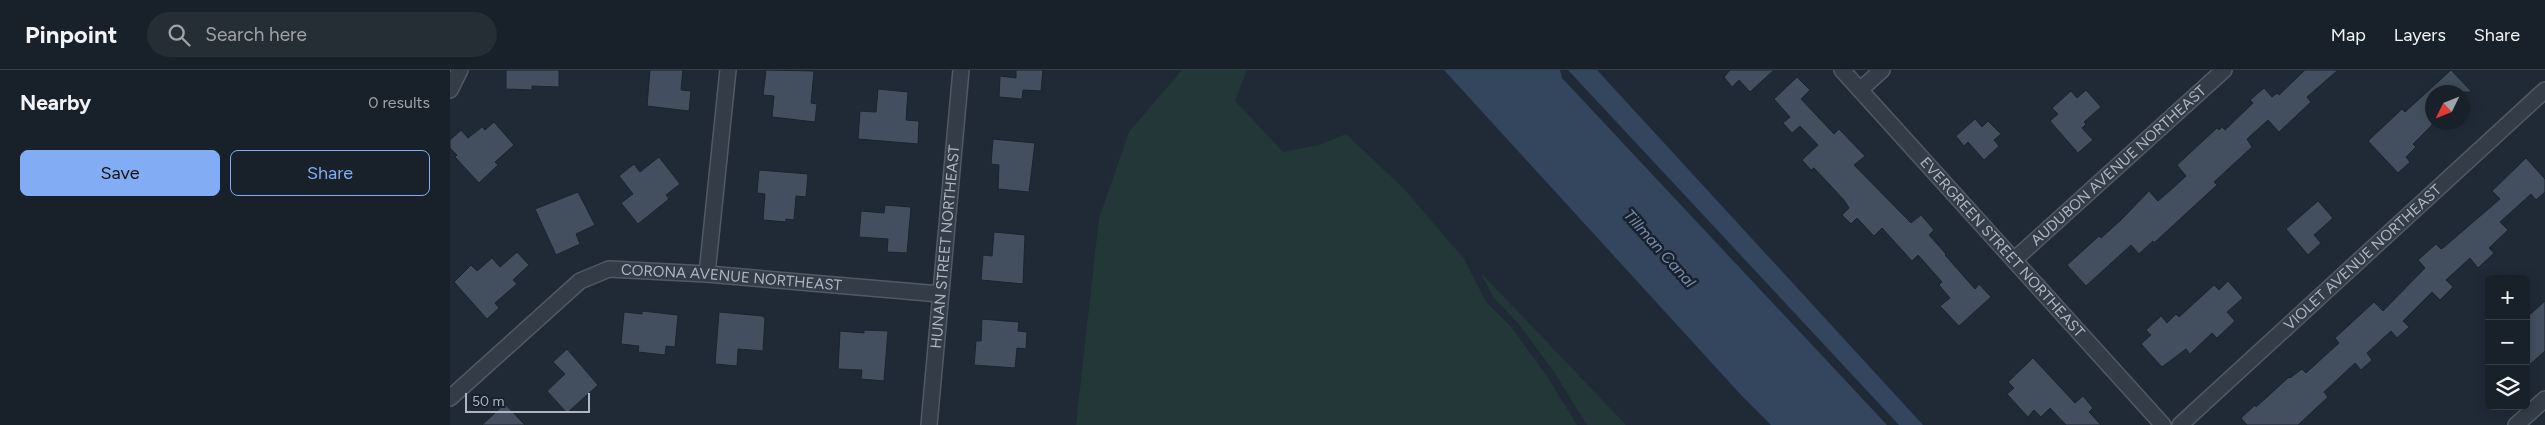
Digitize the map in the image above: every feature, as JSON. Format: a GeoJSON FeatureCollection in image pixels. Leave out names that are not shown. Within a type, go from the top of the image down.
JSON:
{"type":"FeatureCollection","features":[{"type":"Feature","properties":{"kind":"street"},"geometry":{"type":"LineString","coordinates":[[450,90],[460,70]]}},
{"type":"Feature","properties":{"kind":"street"},"geometry":{"type":"LineString","coordinates":[[707,274],[728,70]]}},
{"type":"Feature","properties":{"kind":"street","name":"HUNAN STREET NORTHEAST"},"geometry":{"type":"LineString","coordinates":[[929,425],[960,70]]}},
{"type":"Feature","properties":{"kind":"street","name":"EVERGREEN STREET NORTHEAST"},"geometry":{"type":"LineString","coordinates":[[1842,70],[2163,425]]}},
{"type":"Feature","properties":{"kind":"street"},"geometry":{"type":"LineString","coordinates":[[1860,90],[1882,70]]}},
{"type":"Feature","properties":{"kind":"street","name":"AUDUBON AVENUE NORTHEAST"},"geometry":{"type":"LineString","coordinates":[[2014,260],[2224,70]]}},
{"type":"Feature","properties":{"kind":"street","name":"VIOLET AVENUE NORTHEAST"},"geometry":{"type":"LineString","coordinates":[[2180,425],[2545,90]]}},
{"type":"Feature","properties":{"kind":"street","name":"CORONA AVENUE NORTHEAST"},"geometry":{"type":"LineString","coordinates":[[450,398],[580,281],[609,269],[707,274],[940,294]]}},
{"type":"Feature","properties":{"kind":"street"},"geometry":{"type":"LineString","coordinates":[[2516,425],[2545,399]]}},
{"type":"Feature","properties":{"kind":"green space"},"geometry":{"type":"Polygon","coordinates":[[[1182,70],[1247,70],[1235,101],[1283,152],[1319,145],[1346,134],[1404,189],[1464,259],[1486,302],[1512,328],[1548,378],[1577,425],[1076,425],[1099,219],[1129,132],[1182,70]]]}},
{"type":"Feature","properties":{"kind":"green space"},"geometry":{"type":"Polygon","coordinates":[[[1481,273],[1626,425],[1587,425],[1555,373],[1518,323],[1493,297],[1481,273]]]}},
{"type":"Feature","properties":{"kind":"water","name":"Tillman Canal"},"geometry":{"type":"Polygon","coordinates":[[[1444,70],[1560,70],[1562,78],[1887,425],[1771,425],[1742,396],[1444,70]]]}},
{"type":"Feature","properties":{"kind":"water"},"geometry":{"type":"Polygon","coordinates":[[[1568,70],[1597,70],[1923,425],[1899,425],[1568,70]]]}},
{"type":"Feature","properties":{"kind":"building"},"geometry":{"type":"Polygon","coordinates":[[[506,70],[559,70],[559,87],[532,86],[532,90],[506,89],[506,70]]]}},
{"type":"Feature","properties":{"kind":"building"},"geometry":{"type":"Polygon","coordinates":[[[650,70],[683,70],[681,90],[691,91],[689,111],[647,106],[650,70]]]}},
{"type":"Feature","properties":{"kind":"building"},"geometry":{"type":"Polygon","coordinates":[[[766,70],[814,71],[811,103],[817,104],[815,122],[772,117],[774,96],[763,95],[766,70]]]}},
{"type":"Feature","properties":{"kind":"building"},"geometry":{"type":"Polygon","coordinates":[[[1016,70],[1043,70],[1041,91],[1023,90],[1022,99],[999,97],[1000,76],[1016,78],[1016,70]]]}},
{"type":"Feature","properties":{"kind":"building"},"geometry":{"type":"Polygon","coordinates":[[[1730,70],[1774,70],[1750,92],[1739,80],[1732,87],[1724,77],[1730,70]]]}},
{"type":"Feature","properties":{"kind":"building"},"geometry":{"type":"Polygon","coordinates":[[[2305,70],[2338,70],[2307,97],[2311,102],[2279,132],[2268,120],[2247,139],[2252,147],[2214,182],[2217,185],[2154,243],[2153,241],[2139,254],[2131,245],[2086,286],[2067,265],[2099,236],[2101,238],[2121,220],[2149,191],[2158,201],[2173,188],[2186,176],[2177,165],[2217,128],[2219,130],[2222,127],[2225,130],[2253,103],[2250,100],[2264,88],[2272,97],[2277,93],[2279,95],[2305,70]]]}},
{"type":"Feature","properties":{"kind":"building"},"geometry":{"type":"Polygon","coordinates":[[[2451,70],[2465,85],[2435,85],[2451,70]]]}},
{"type":"Feature","properties":{"kind":"building"},"geometry":{"type":"Polygon","coordinates":[[[1797,77],[1810,90],[1801,99],[1834,134],[1839,129],[1865,156],[1854,165],[1911,223],[1921,215],[1934,230],[1929,235],[1945,255],[1975,289],[1979,284],[1991,297],[1959,326],[1940,306],[1950,298],[1939,285],[1942,282],[1918,255],[1912,261],[1882,228],[1874,236],[1857,218],[1851,224],[1842,215],[1849,208],[1844,200],[1814,168],[1811,170],[1802,160],[1818,145],[1800,126],[1792,133],[1783,123],[1790,117],[1774,99],[1797,77]]]}},
{"type":"Feature","properties":{"kind":"building"},"geometry":{"type":"Polygon","coordinates":[[[878,89],[908,92],[906,120],[919,121],[918,144],[858,139],[860,111],[876,112],[878,89]]]}},
{"type":"Feature","properties":{"kind":"building"},"geometry":{"type":"Polygon","coordinates":[[[2086,90],[2101,107],[2084,122],[2086,124],[2082,128],[2093,140],[2078,153],[2050,121],[2058,114],[2052,108],[2071,91],[2077,98],[2086,90]]]}},
{"type":"Feature","properties":{"kind":"building"},"geometry":{"type":"Polygon","coordinates":[[[2425,94],[2425,130],[2427,130],[2413,144],[2416,147],[2406,157],[2410,162],[2398,173],[2368,141],[2402,109],[2405,112],[2425,94]]]}},
{"type":"Feature","properties":{"kind":"building"},"geometry":{"type":"Polygon","coordinates":[[[1975,119],[1982,127],[1988,121],[2001,134],[1994,140],[1999,146],[1984,160],[1968,142],[1964,146],[1956,136],[1975,119]]]}},
{"type":"Feature","properties":{"kind":"building"},"geometry":{"type":"Polygon","coordinates":[[[494,122],[514,145],[495,162],[498,165],[479,183],[455,157],[457,155],[450,148],[450,140],[461,130],[468,138],[482,127],[485,130],[494,122]]]}},
{"type":"Feature","properties":{"kind":"building"},"geometry":{"type":"Polygon","coordinates":[[[993,139],[1035,143],[1029,192],[998,189],[999,165],[991,164],[993,139]]]}},
{"type":"Feature","properties":{"kind":"building"},"geometry":{"type":"Polygon","coordinates":[[[659,157],[680,184],[666,195],[669,199],[638,224],[621,203],[633,194],[619,176],[634,164],[640,172],[659,157]]]}},
{"type":"Feature","properties":{"kind":"building"},"geometry":{"type":"Polygon","coordinates":[[[2526,158],[2545,179],[2545,192],[2536,200],[2531,194],[2500,222],[2508,230],[2489,248],[2494,253],[2478,268],[2470,258],[2446,280],[2453,287],[2440,300],[2432,292],[2403,321],[2409,327],[2397,338],[2391,331],[2367,353],[2372,360],[2361,370],[2355,363],[2324,392],[2328,397],[2298,425],[2247,425],[2241,418],[2289,377],[2302,369],[2306,373],[2339,343],[2335,338],[2374,302],[2383,311],[2425,268],[2418,260],[2436,244],[2441,249],[2443,248],[2500,199],[2492,191],[2526,158]]]}},
{"type":"Feature","properties":{"kind":"building"},"geometry":{"type":"Polygon","coordinates":[[[759,170],[808,174],[806,197],[796,196],[794,220],[786,219],[786,222],[763,220],[765,194],[757,193],[759,170]]]}},
{"type":"Feature","properties":{"kind":"building"},"geometry":{"type":"Polygon","coordinates":[[[578,192],[595,225],[576,234],[580,244],[556,255],[535,209],[578,192]]]}},
{"type":"Feature","properties":{"kind":"building"},"geometry":{"type":"Polygon","coordinates":[[[2318,201],[2333,218],[2314,235],[2321,243],[2308,255],[2286,229],[2318,201]]]}},
{"type":"Feature","properties":{"kind":"building"},"geometry":{"type":"Polygon","coordinates":[[[885,205],[911,207],[907,253],[887,252],[888,239],[859,237],[861,211],[884,213],[885,205]]]}},
{"type":"Feature","properties":{"kind":"building"},"geometry":{"type":"Polygon","coordinates":[[[994,232],[1025,235],[1023,284],[981,280],[983,255],[992,256],[994,232]]]}},
{"type":"Feature","properties":{"kind":"building"},"geometry":{"type":"Polygon","coordinates":[[[517,252],[529,265],[513,280],[517,284],[495,303],[499,308],[487,319],[454,282],[471,265],[477,271],[492,258],[500,267],[517,252]]]}},
{"type":"Feature","properties":{"kind":"building"},"geometry":{"type":"Polygon","coordinates":[[[2228,281],[2243,298],[2227,312],[2235,321],[2217,338],[2212,333],[2190,354],[2186,349],[2162,367],[2141,344],[2151,335],[2146,330],[2161,316],[2167,323],[2176,314],[2179,317],[2214,285],[2219,290],[2228,281]]]}},
{"type":"Feature","properties":{"kind":"building"},"geometry":{"type":"Polygon","coordinates":[[[2545,301],[2545,351],[2530,364],[2530,320],[2530,314],[2545,301]]]}},
{"type":"Feature","properties":{"kind":"building"},"geometry":{"type":"Polygon","coordinates":[[[642,311],[678,315],[675,347],[666,346],[665,355],[638,352],[639,346],[621,344],[624,312],[642,314],[642,311]]]}},
{"type":"Feature","properties":{"kind":"building"},"geometry":{"type":"Polygon","coordinates":[[[719,312],[763,316],[765,319],[763,351],[738,349],[737,366],[715,364],[719,312]]]}},
{"type":"Feature","properties":{"kind":"building"},"geometry":{"type":"Polygon","coordinates":[[[982,319],[1019,322],[1018,331],[1027,332],[1026,349],[1017,348],[1015,368],[974,365],[976,341],[981,341],[982,319]]]}},
{"type":"Feature","properties":{"kind":"building"},"geometry":{"type":"Polygon","coordinates":[[[864,330],[888,331],[884,381],[861,379],[862,370],[838,369],[840,331],[864,333],[864,330]]]}},
{"type":"Feature","properties":{"kind":"building"},"geometry":{"type":"Polygon","coordinates":[[[567,349],[598,385],[567,413],[547,391],[565,374],[553,362],[567,349]]]}},
{"type":"Feature","properties":{"kind":"building"},"geometry":{"type":"Polygon","coordinates":[[[2033,358],[2075,403],[2083,396],[2093,408],[2089,412],[2101,425],[2066,425],[2050,408],[2041,417],[2034,410],[2028,417],[2007,394],[2014,388],[2008,382],[2033,358]]]}},
{"type":"Feature","properties":{"kind":"building"},"geometry":{"type":"Polygon","coordinates":[[[505,404],[525,425],[482,425],[497,411],[505,404]]]}}]}
